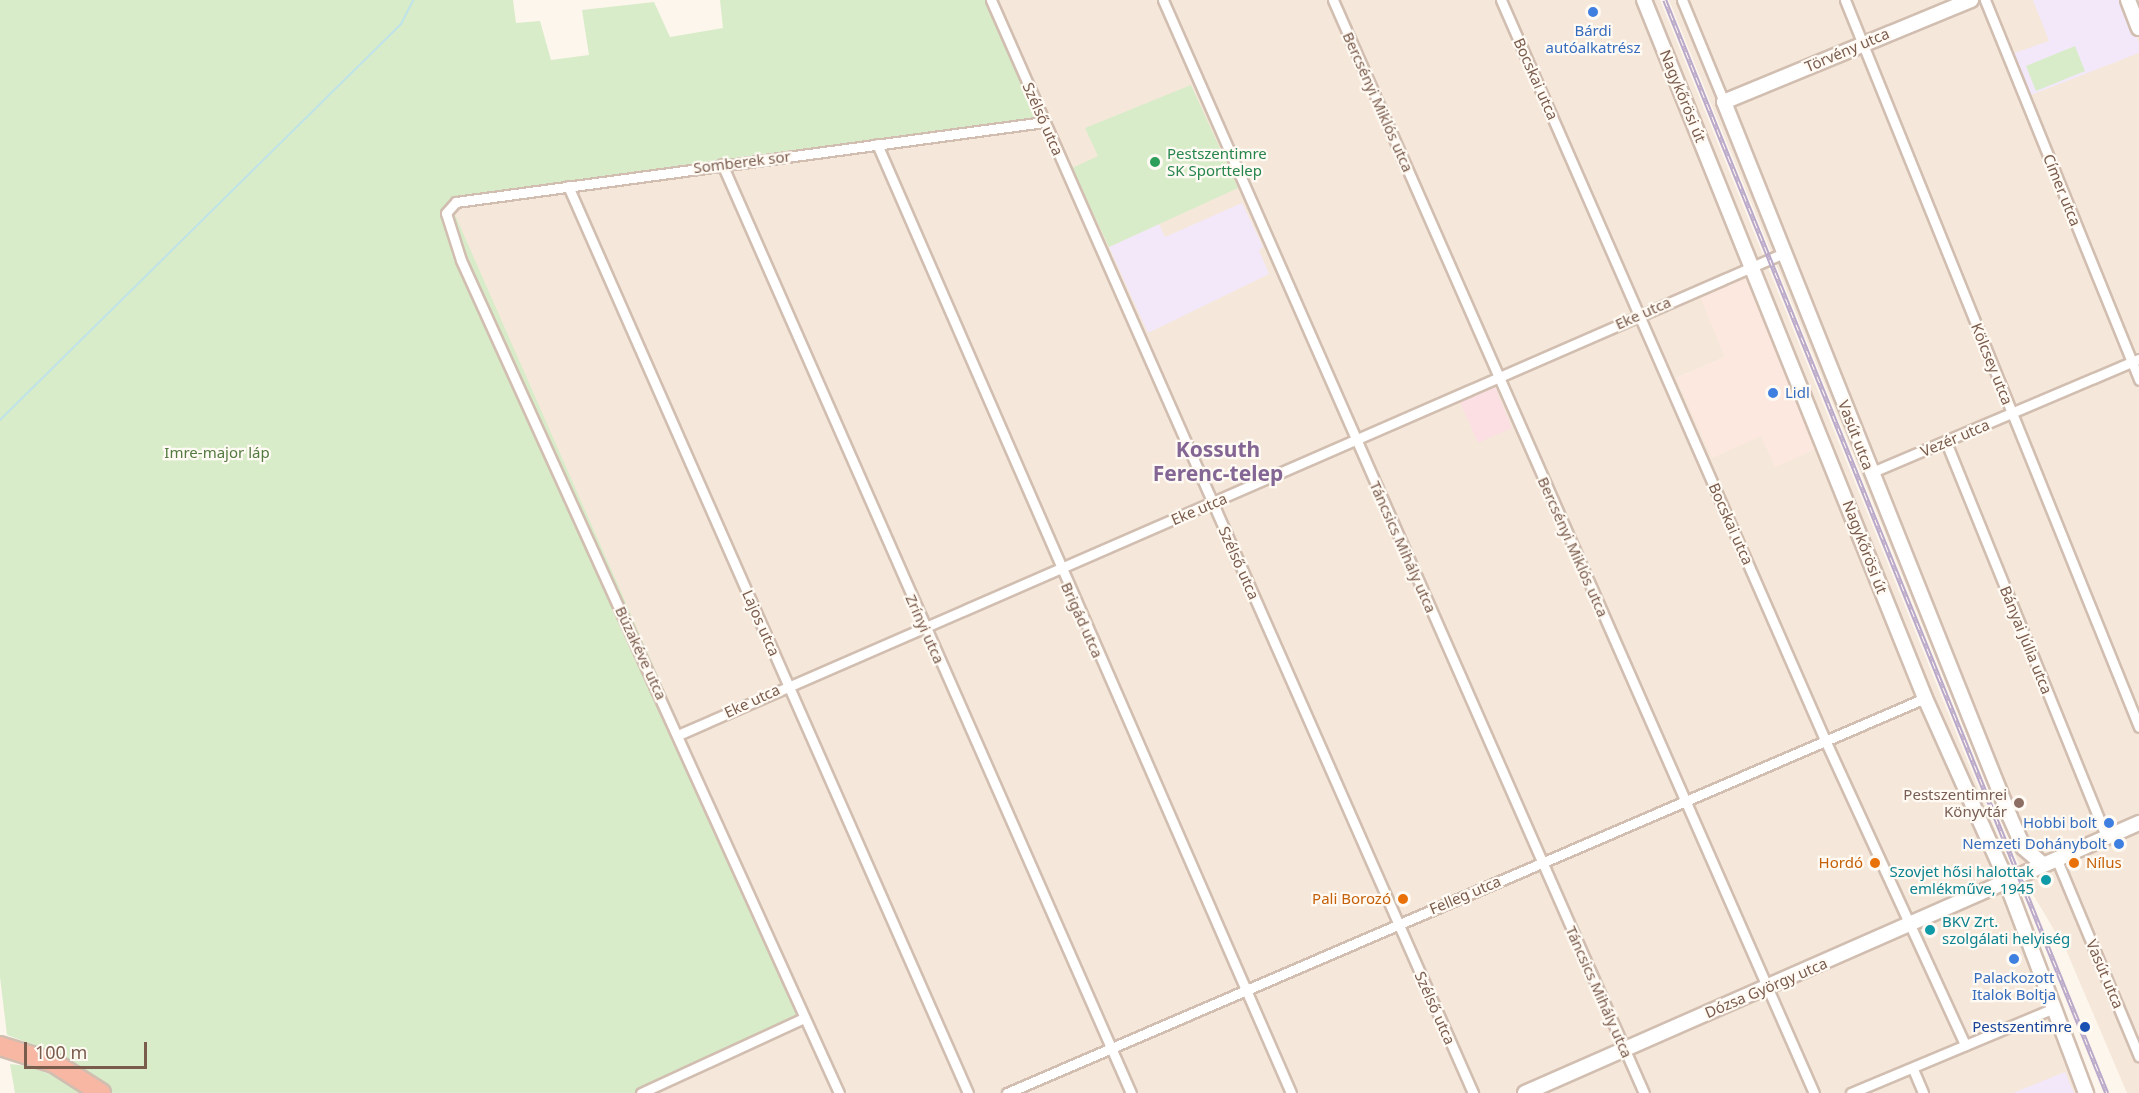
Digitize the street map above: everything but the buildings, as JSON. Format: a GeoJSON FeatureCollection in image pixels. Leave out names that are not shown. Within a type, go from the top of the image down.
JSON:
{"type":"FeatureCollection","features":[{"type":"Feature","properties":{"kind":"highway"},"geometry":{"type":"LineString","coordinates":[[0,1046],[54,1063],[101,1093]]}},
{"type":"Feature","properties":{"kind":"street","name":"Szélső utca"},"geometry":{"type":"LineString","coordinates":[[991,0],[1473,1093]]}},
{"type":"Feature","properties":{"kind":"street","name":"Táncsics Mihály utca"},"geometry":{"type":"LineString","coordinates":[[1163,0],[1644,1093]]}},
{"type":"Feature","properties":{"kind":"street","name":"Bercsényi Miklós utca"},"geometry":{"type":"LineString","coordinates":[[1333,0],[1814,1093]]}},
{"type":"Feature","properties":{"kind":"street","name":"Bocskai utca"},"geometry":{"type":"LineString","coordinates":[[1501,0],[1825,740],[1965,1046]]}},
{"type":"Feature","properties":{"kind":"street","name":"Nagykőrösi út"},"geometry":{"type":"LineString","coordinates":[[1644,0],[1753,266],[1924,698],[2006,882],[2052,1009],[2086,1093]]}},
{"type":"Feature","properties":{"kind":"street","name":"Vasút utca"},"geometry":{"type":"LineString","coordinates":[[1682,0],[1870,473],[2016,831],[2024,848],[2041,863]]}},
{"type":"Feature","properties":{"kind":"street","name":"Kölcsey utca"},"geometry":{"type":"LineString","coordinates":[[1845,0],[2139,727]]}},
{"type":"Feature","properties":{"kind":"street","name":"Törvény utca"},"geometry":{"type":"LineString","coordinates":[[1724,102],[1971,0]]}},
{"type":"Feature","properties":{"kind":"street","name":"Címer utca"},"geometry":{"type":"LineString","coordinates":[[1985,0],[2135,360],[2139,380]]}},
{"type":"Feature","properties":{"kind":"street"},"geometry":{"type":"LineString","coordinates":[[2128,0],[2139,28]]}},
{"type":"Feature","properties":{"kind":"street","name":"Somberek sor"},"geometry":{"type":"LineString","coordinates":[[446,213],[456,202],[1044,122]]}},
{"type":"Feature","properties":{"kind":"street","name":"Brigád utca"},"geometry":{"type":"LineString","coordinates":[[877,144],[1059,568],[1243,989],[1291,1093]]}},
{"type":"Feature","properties":{"kind":"street","name":"Zrínyi utca"},"geometry":{"type":"LineString","coordinates":[[722,164],[1131,1093]]}},
{"type":"Feature","properties":{"kind":"street","name":"Lajos utca"},"geometry":{"type":"LineString","coordinates":[[568,186],[968,1093]]}},
{"type":"Feature","properties":{"kind":"street","name":"Búzakéve utca"},"geometry":{"type":"LineString","coordinates":[[446,213],[461,260],[839,1093]]}},
{"type":"Feature","properties":{"kind":"street","name":"Eke utca"},"geometry":{"type":"LineString","coordinates":[[678,735],[1059,568],[1213,504],[1639,314],[1784,253]]}},
{"type":"Feature","properties":{"kind":"street","name":"Vezér utca"},"geometry":{"type":"LineString","coordinates":[[1870,473],[2013,414],[2135,360]]}},
{"type":"Feature","properties":{"kind":"street","name":"Bányai Júlia utca"},"geometry":{"type":"LineString","coordinates":[[1946,442],[2106,837]]}},
{"type":"Feature","properties":{"kind":"street","name":"Felleg utca"},"geometry":{"type":"LineString","coordinates":[[1007,1093],[1110,1046],[1924,698]]}},
{"type":"Feature","properties":{"kind":"street","name":"Dózsa György utca"},"geometry":{"type":"LineString","coordinates":[[1525,1093],[1910,925],[2006,882],[2041,863],[2139,823]]}},
{"type":"Feature","properties":{"kind":"street","name":"Vasút utca"},"geometry":{"type":"LineString","coordinates":[[2056,858],[2139,1056]]}},
{"type":"Feature","properties":{"kind":"street"},"geometry":{"type":"LineString","coordinates":[[1851,1093],[2052,1009]]}},
{"type":"Feature","properties":{"kind":"street"},"geometry":{"type":"LineString","coordinates":[[641,1093],[804,1018]]}},
{"type":"Feature","properties":{"kind":"street"},"geometry":{"type":"LineString","coordinates":[[1912,1069],[1923,1093]]}},
{"type":"Feature","properties":{"kind":"shaded area"},"geometry":{"type":"Polygon","coordinates":[[[998,0],[1660,0],[2020,891],[2055,996],[2096,1093],[652,1093],[809,1021],[451,208],[1054,125],[998,0]],[[1725,357],[1676,378],[1761,436],[1818,448],[1725,357]]]}},
{"type":"Feature","properties":{"kind":"shaded area"},"geometry":{"type":"Polygon","coordinates":[[[1669,0],[2139,0],[2139,1093],[2127,1093],[2066,950],[2028,886],[1669,0]]]}},
{"type":"Feature","properties":{"kind":"shaded area"},"geometry":{"type":"Polygon","coordinates":[[[2033,0],[2122,0],[2139,43],[2139,53],[2028,96],[2011,54],[2049,41],[2033,0]]]}},
{"type":"Feature","properties":{"kind":"shaded area"},"geometry":{"type":"Polygon","coordinates":[[[1242,203],[1263,247],[1259,250],[1269,274],[1148,333],[1109,247],[1159,224],[1165,237],[1242,203]]]}},
{"type":"Feature","properties":{"kind":"shaded area"},"geometry":{"type":"Polygon","coordinates":[[[1748,278],[1818,448],[1775,467],[1761,436],[1712,458],[1676,378],[1725,357],[1700,296],[1748,278]]]}},
{"type":"Feature","properties":{"kind":"shaded area"},"geometry":{"type":"Polygon","coordinates":[[[1495,387],[1512,428],[1478,443],[1460,402],[1495,387]]]}},
{"type":"Feature","properties":{"kind":"shaded area"},"geometry":{"type":"Polygon","coordinates":[[[2065,1072],[2074,1093],[2013,1093],[2065,1072]]]}},
{"type":"Feature","properties":{"kind":"green space","name":"Imre-major láp"},"geometry":{"type":"Polygon","coordinates":[[[0,0],[513,0],[516,23],[540,21],[551,60],[589,55],[582,10],[654,2],[670,37],[723,28],[720,0],[998,0],[1054,125],[956,136],[452,208],[810,1021],[652,1093],[113,1093],[101,1080],[47,1050],[7,1035],[0,977],[0,0]]]}},
{"type":"Feature","properties":{"kind":"green space"},"geometry":{"type":"Polygon","coordinates":[[[2075,46],[2085,71],[2036,91],[2026,66],[2075,46]]]}},
{"type":"Feature","properties":{"kind":"green space","name":"Pestszentimre SK Sporttelep"},"geometry":{"type":"Polygon","coordinates":[[[1191,85],[1238,188],[1109,247],[1072,168],[1098,156],[1085,128],[1191,85]]]}},
{"type":"Feature","properties":{"kind":"green space"},"geometry":{"type":"Polygon","coordinates":[[[10,1064],[28,1066],[68,1081],[83,1093],[15,1093],[10,1064]]]}},
{"type":"Feature","properties":{"kind":"waterway"},"geometry":{"type":"LineString","coordinates":[[0,420],[401,24],[413,0]]}},
{"type":"Feature","properties":{"kind":"railway"},"geometry":{"type":"LineString","coordinates":[[1665,0],[2107,1093]]}},
{"type":"Feature","properties":{"kind":"place","name":"Bárdi autóalkatrész"},"geometry":{"type":"Point","coordinates":[1593,12]}},
{"type":"Feature","properties":{"kind":"place","name":"Pestszentimre SK Sporttelep"},"geometry":{"type":"Point","coordinates":[1155,162]}},
{"type":"Feature","properties":{"kind":"place","name":"Lidl"},"geometry":{"type":"Point","coordinates":[1773,393]}},
{"type":"Feature","properties":{"kind":"place","name":"Pestszentimrei Könyvtár"},"geometry":{"type":"Point","coordinates":[2019,803]}},
{"type":"Feature","properties":{"kind":"place","name":"Hobbi bolt"},"geometry":{"type":"Point","coordinates":[2109,823]}},
{"type":"Feature","properties":{"kind":"place","name":"Nemzeti Dohánybolt"},"geometry":{"type":"Point","coordinates":[2119,844]}},
{"type":"Feature","properties":{"kind":"place","name":"Hordó"},"geometry":{"type":"Point","coordinates":[1875,863]}},
{"type":"Feature","properties":{"kind":"place","name":"Nílus"},"geometry":{"type":"Point","coordinates":[2074,863]}},
{"type":"Feature","properties":{"kind":"place","name":"Szovjet hősi halottak emlékműve, 1945"},"geometry":{"type":"Point","coordinates":[2046,880]}},
{"type":"Feature","properties":{"kind":"place","name":"Pali Borozó"},"geometry":{"type":"Point","coordinates":[1403,899]}},
{"type":"Feature","properties":{"kind":"place","name":"BKV Zrt. szolgálati helyiség"},"geometry":{"type":"Point","coordinates":[1930,930]}},
{"type":"Feature","properties":{"kind":"place","name":"Palackozott Italok Boltja"},"geometry":{"type":"Point","coordinates":[2014,959]}},
{"type":"Feature","properties":{"kind":"place","name":"Pestszentimre"},"geometry":{"type":"Point","coordinates":[2085,1027]}},
{"type":"Feature","properties":{"kind":"district","name":"Kossuth Ferenc-telep"},"geometry":{"type":"Point","coordinates":[1218,461]}}]}
